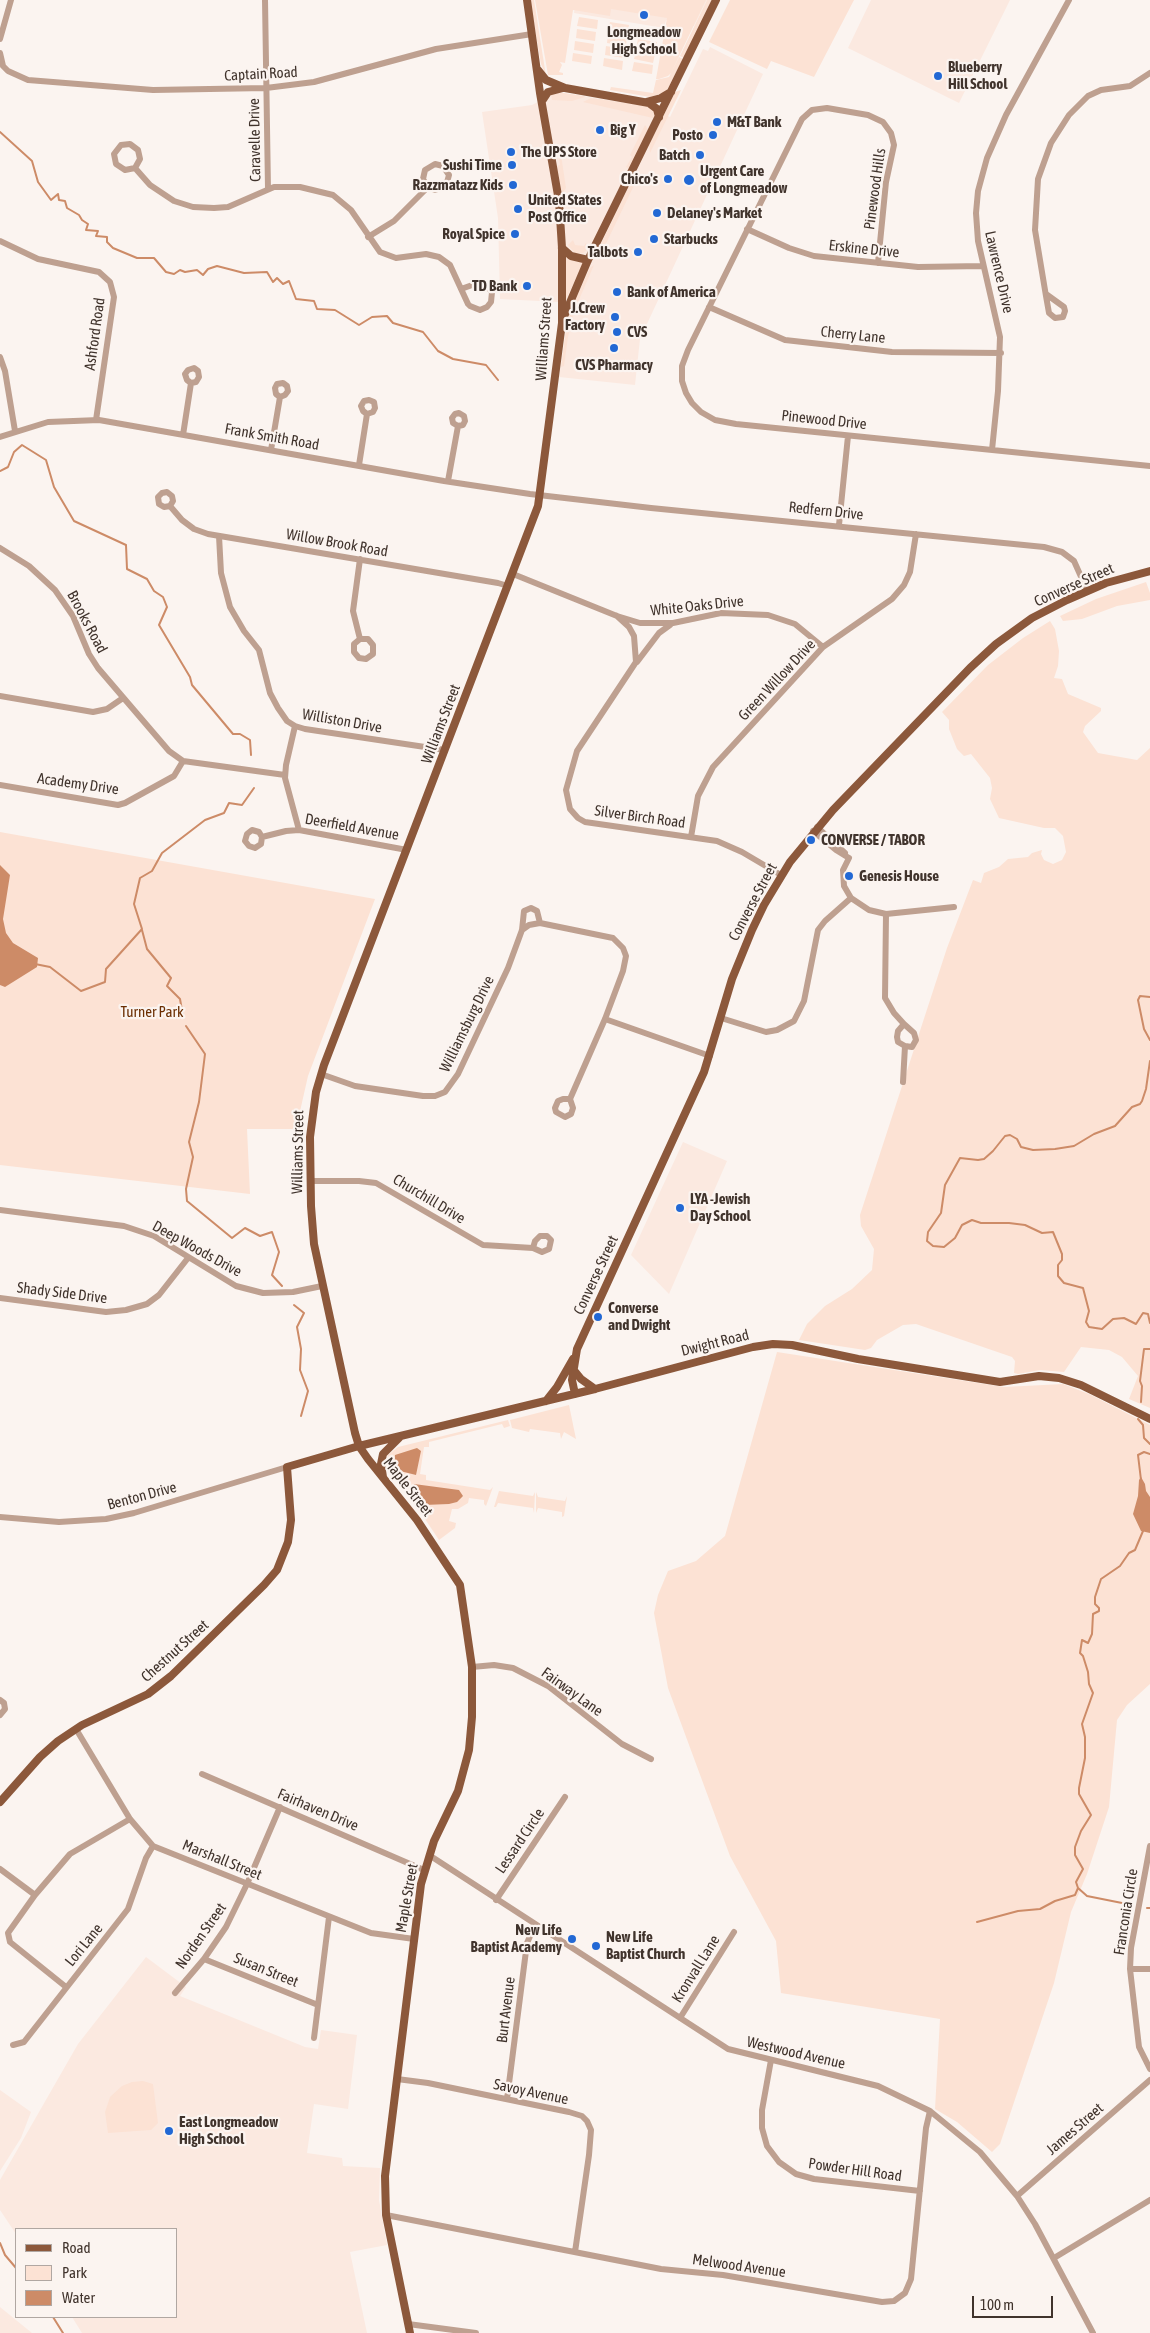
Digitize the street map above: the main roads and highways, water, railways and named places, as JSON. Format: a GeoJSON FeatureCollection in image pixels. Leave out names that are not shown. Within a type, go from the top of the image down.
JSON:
{"type":"FeatureCollection","features":[{"type":"Feature","properties":{"kind":"main road","name":"Williams Street"},"geometry":{"type":"LineString","coordinates":[[359,1446],[346,1398],[314,1244],[310,1181],[310,1128],[321,1074],[534,521],[540,494],[562,323],[562,248],[559,201],[527,0]]}},
{"type":"Feature","properties":{"kind":"main road"},"geometry":{"type":"LineString","coordinates":[[562,323],[588,260],[716,0]]}},
{"type":"Feature","properties":{"kind":"main road"},"geometry":{"type":"LineString","coordinates":[[537,68],[544,79],[566,88],[646,102],[656,107],[659,117]]}},
{"type":"Feature","properties":{"kind":"main road"},"geometry":{"type":"LineString","coordinates":[[542,100],[550,91],[566,88]]}},
{"type":"Feature","properties":{"kind":"main road"},"geometry":{"type":"LineString","coordinates":[[646,102],[661,98],[671,92]]}},
{"type":"Feature","properties":{"kind":"main road"},"geometry":{"type":"LineString","coordinates":[[562,248],[571,256],[588,260]]}},
{"type":"Feature","properties":{"kind":"main road","name":"Converse Street"},"geometry":{"type":"LineString","coordinates":[[575,1394],[572,1380],[574,1357],[710,1056],[732,978],[748,937],[781,875],[815,829],[934,704],[989,651],[1032,618],[1087,590],[1121,578],[1150,571]]}},
{"type":"Feature","properties":{"kind":"main road","name":"Dwight Road"},"geometry":{"type":"LineString","coordinates":[[287,1467],[359,1446],[595,1389],[753,1347],[780,1344],[1000,1382],[1039,1376],[1059,1378],[1081,1385],[1150,1420]]}},
{"type":"Feature","properties":{"kind":"main road"},"geometry":{"type":"LineString","coordinates":[[546,1401],[557,1387],[567,1366],[574,1357]]}},
{"type":"Feature","properties":{"kind":"main road"},"geometry":{"type":"LineString","coordinates":[[572,1368],[595,1389]]}},
{"type":"Feature","properties":{"kind":"main road"},"geometry":{"type":"LineString","coordinates":[[384,1479],[383,1454],[401,1436]]}},
{"type":"Feature","properties":{"kind":"main road","name":"Maple Street"},"geometry":{"type":"LineString","coordinates":[[359,1446],[417,1520],[460,1585],[472,1667],[472,1717],[469,1750],[458,1791],[424,1870],[385,2176],[386,2215],[410,2333]]}},
{"type":"Feature","properties":{"kind":"main road","name":"Chestnut Street"},"geometry":{"type":"LineString","coordinates":[[0,1802],[40,1757],[76,1729],[131,1704],[171,1676],[264,1586],[277,1570],[288,1542],[291,1520],[287,1467]]}},
{"type":"Feature","properties":{"kind":"water"},"geometry":{"type":"Polygon","coordinates":[[[0,865],[10,875],[3,919],[6,933],[13,943],[38,958],[37,967],[5,987],[0,985],[0,865]]]}},
{"type":"Feature","properties":{"kind":"water"},"geometry":{"type":"Polygon","coordinates":[[[417,1448],[421,1451],[416,1475],[400,1471],[394,1464],[395,1455],[417,1448]]]}},
{"type":"Feature","properties":{"kind":"water"},"geometry":{"type":"Polygon","coordinates":[[[1141,1477],[1150,1497],[1150,1533],[1141,1531],[1133,1514],[1141,1477]]]}},
{"type":"Feature","properties":{"kind":"water"},"geometry":{"type":"Polygon","coordinates":[[[414,1484],[459,1490],[463,1496],[457,1502],[449,1504],[424,1505],[413,1496],[411,1491],[414,1484]]]}},
{"type":"Feature","properties":{"kind":"waterway"},"geometry":{"type":"LineString","coordinates":[[0,132],[32,161],[38,182],[51,200],[58,194],[59,200],[65,201],[67,208],[79,215],[88,224],[86,230],[98,231],[96,236],[107,237],[107,242],[113,248],[137,258],[154,258],[166,272],[174,274],[180,270],[185,272],[197,270],[203,275],[208,269],[217,266],[244,273],[267,272],[273,282],[277,278],[283,284],[289,281],[296,299],[314,301],[317,309],[335,310],[359,325],[372,317],[387,316],[393,323],[423,332],[438,351],[453,359],[486,365],[498,380]]}},
{"type":"Feature","properties":{"kind":"waterway"},"geometry":{"type":"LineString","coordinates":[[0,471],[8,467],[14,452],[22,445],[46,460],[54,487],[74,521],[126,545],[127,569],[147,579],[154,591],[163,597],[167,607],[159,625],[190,677],[192,685],[233,734],[240,734],[250,740],[251,755]]}},
{"type":"Feature","properties":{"kind":"waterway"},"geometry":{"type":"LineString","coordinates":[[35,964],[50,967],[81,991],[105,982],[106,969],[142,929],[134,904],[140,878],[152,871],[162,853],[205,820],[224,813],[229,803],[242,805],[254,788]]}},
{"type":"Feature","properties":{"kind":"waterway"},"geometry":{"type":"LineString","coordinates":[[142,930],[147,949],[171,978],[167,986],[180,999],[183,1016]]}},
{"type":"Feature","properties":{"kind":"waterway"},"geometry":{"type":"LineString","coordinates":[[1150,997],[1140,996],[1138,1000],[1144,1029],[1150,1040]]}},
{"type":"Feature","properties":{"kind":"waterway"},"geometry":{"type":"LineString","coordinates":[[186,1026],[205,1054],[199,1102],[189,1142],[193,1157],[186,1189],[187,1201],[232,1238],[245,1228],[260,1236],[272,1232],[279,1252],[272,1275],[282,1286]]}},
{"type":"Feature","properties":{"kind":"waterway"},"geometry":{"type":"LineString","coordinates":[[1150,1061],[1146,1089],[1142,1101],[1140,1104],[1132,1107],[1115,1126],[1094,1134],[1074,1146],[1055,1149],[1033,1150],[1021,1147],[1017,1139],[1010,1135],[1005,1136],[984,1159],[960,1158],[945,1185],[941,1213],[928,1232],[927,1241],[933,1246],[944,1247],[955,1238],[962,1225],[972,1220],[981,1223],[1025,1225],[1042,1233],[1053,1232],[1062,1254],[1062,1260],[1058,1265],[1058,1276],[1064,1283],[1083,1288],[1089,1311],[1086,1322],[1089,1327],[1102,1329],[1113,1319],[1124,1318],[1136,1324],[1143,1313],[1148,1314],[1150,1323]]}},
{"type":"Feature","properties":{"kind":"waterway"},"geometry":{"type":"LineString","coordinates":[[294,1305],[304,1313],[297,1327],[301,1349],[300,1370],[308,1391],[301,1416]]}},
{"type":"Feature","properties":{"kind":"waterway"},"geometry":{"type":"LineString","coordinates":[[1141,1402],[1142,1386],[1140,1381],[1144,1349],[1150,1349]]}},
{"type":"Feature","properties":{"kind":"waterway"},"geometry":{"type":"LineString","coordinates":[[1138,1419],[1143,1425],[1144,1438],[1150,1444]]}},
{"type":"Feature","properties":{"kind":"waterway"},"geometry":{"type":"LineString","coordinates":[[1141,1480],[1138,1455],[1144,1452],[1150,1454]]}},
{"type":"Feature","properties":{"kind":"waterway"},"geometry":{"type":"LineString","coordinates":[[1132,1905],[1087,1896],[1078,1888],[1076,1882],[1083,1869],[1075,1855],[1075,1847],[1081,1831],[1091,1815],[1079,1794],[1085,1758],[1085,1737],[1082,1724],[1093,1693],[1089,1684],[1088,1672],[1083,1656],[1080,1653],[1082,1640],[1088,1643],[1092,1634],[1093,1614],[1099,1611],[1095,1604],[1095,1597],[1101,1579],[1120,1566],[1129,1553],[1135,1550],[1143,1531]]}},
{"type":"Feature","properties":{"kind":"waterway"},"geometry":{"type":"LineString","coordinates":[[977,1922],[1018,1911],[1040,1909],[1055,1901],[1075,1895],[1078,1888]]}},
{"type":"Feature","properties":{"kind":"waterway"},"geometry":{"type":"LineString","coordinates":[[0,2243],[5,2255],[15,2267]]}},
{"type":"Feature","properties":{"kind":"waterway"},"geometry":{"type":"LineString","coordinates":[[54,2318],[63,2333]]}},
{"type":"Feature","properties":{"kind":"place","name":"Longmeadow High School"},"geometry":{"type":"Point","coordinates":[644,15]}},
{"type":"Feature","properties":{"kind":"place","name":"Blueberry Hill School"},"geometry":{"type":"Point","coordinates":[938,76]}},
{"type":"Feature","properties":{"kind":"place","name":"M&T Bank"},"geometry":{"type":"Point","coordinates":[717,122]}},
{"type":"Feature","properties":{"kind":"place","name":"Big Y"},"geometry":{"type":"Point","coordinates":[600,130]}},
{"type":"Feature","properties":{"kind":"place","name":"Posto"},"geometry":{"type":"Point","coordinates":[713,135]}},
{"type":"Feature","properties":{"kind":"place","name":"The UPS Store"},"geometry":{"type":"Point","coordinates":[511,152]}},
{"type":"Feature","properties":{"kind":"place","name":"Batch"},"geometry":{"type":"Point","coordinates":[700,155]}},
{"type":"Feature","properties":{"kind":"place","name":"Sushi Time"},"geometry":{"type":"Point","coordinates":[512,165]}},
{"type":"Feature","properties":{"kind":"place","name":"Chico's"},"geometry":{"type":"Point","coordinates":[668,179]}},
{"type":"Feature","properties":{"kind":"place","name":"Urgent Care of Longmeadow"},"geometry":{"type":"Point","coordinates":[689,180]}},
{"type":"Feature","properties":{"kind":"place","name":"Razzmatazz Kids"},"geometry":{"type":"Point","coordinates":[513,185]}},
{"type":"Feature","properties":{"kind":"place","name":"United States Post Office"},"geometry":{"type":"Point","coordinates":[518,209]}},
{"type":"Feature","properties":{"kind":"place","name":"Delaney's Market"},"geometry":{"type":"Point","coordinates":[657,213]}},
{"type":"Feature","properties":{"kind":"place","name":"Royal Spice"},"geometry":{"type":"Point","coordinates":[515,234]}},
{"type":"Feature","properties":{"kind":"place","name":"Starbucks"},"geometry":{"type":"Point","coordinates":[654,239]}},
{"type":"Feature","properties":{"kind":"place","name":"Talbots"},"geometry":{"type":"Point","coordinates":[638,252]}},
{"type":"Feature","properties":{"kind":"place","name":"TD Bank"},"geometry":{"type":"Point","coordinates":[527,286]}},
{"type":"Feature","properties":{"kind":"place","name":"Bank of America"},"geometry":{"type":"Point","coordinates":[617,292]}},
{"type":"Feature","properties":{"kind":"place","name":"J.Crew Factory"},"geometry":{"type":"Point","coordinates":[615,317]}},
{"type":"Feature","properties":{"kind":"place","name":"CVS"},"geometry":{"type":"Point","coordinates":[617,332]}},
{"type":"Feature","properties":{"kind":"place","name":"CVS Pharmacy"},"geometry":{"type":"Point","coordinates":[614,348]}},
{"type":"Feature","properties":{"kind":"place","name":"CONVERSE / TABOR"},"geometry":{"type":"Point","coordinates":[811,840]}},
{"type":"Feature","properties":{"kind":"place","name":"Genesis House"},"geometry":{"type":"Point","coordinates":[849,876]}},
{"type":"Feature","properties":{"kind":"place","name":"LYA -Jewish Day School"},"geometry":{"type":"Point","coordinates":[680,1208]}},
{"type":"Feature","properties":{"kind":"place","name":"Converse and Dwight"},"geometry":{"type":"Point","coordinates":[598,1317]}},
{"type":"Feature","properties":{"kind":"place","name":"New Life Baptist Academy"},"geometry":{"type":"Point","coordinates":[572,1939]}},
{"type":"Feature","properties":{"kind":"place","name":"New Life Baptist Church"},"geometry":{"type":"Point","coordinates":[596,1946]}},
{"type":"Feature","properties":{"kind":"place","name":"East Longmeadow High School"},"geometry":{"type":"Point","coordinates":[169,2131]}},
{"type":"Feature","properties":{"kind":"park label","name":"Turner Park"},"geometry":{"type":"Point","coordinates":[152,1012]}}]}
